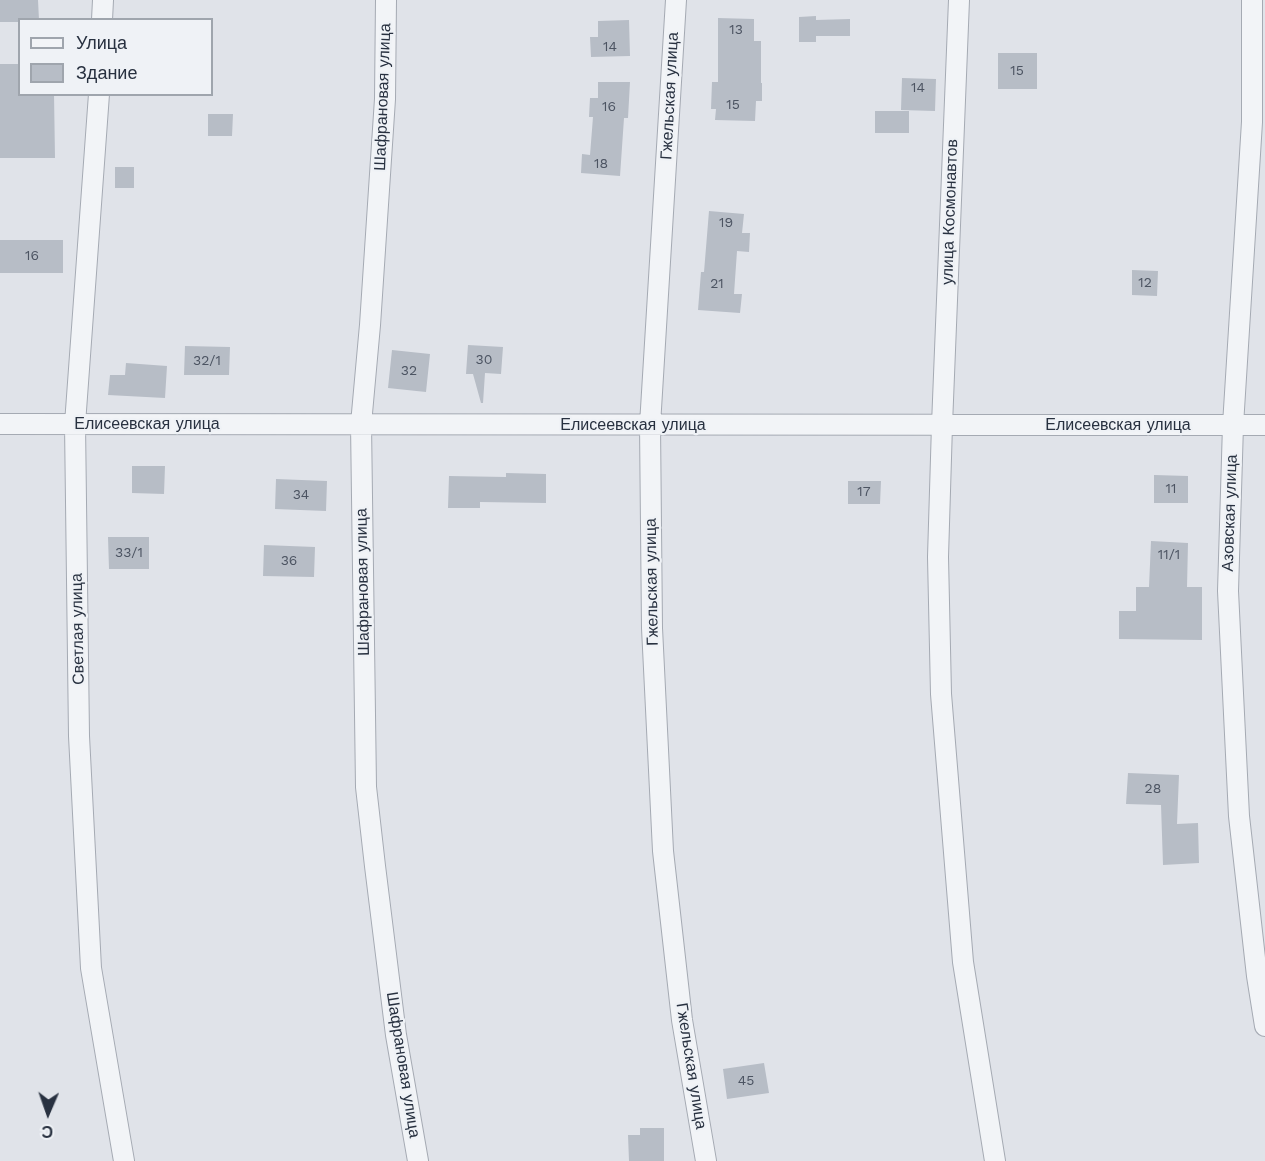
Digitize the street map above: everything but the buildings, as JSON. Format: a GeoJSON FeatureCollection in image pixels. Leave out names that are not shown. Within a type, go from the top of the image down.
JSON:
{"type":"FeatureCollection","features":[{"type":"Feature","properties":{"kind":"street"},"geometry":{"type":"LineString","coordinates":[[102,18],[103,0]]}},
{"type":"Feature","properties":{"kind":"street","name":"Шафрановая улица"},"geometry":{"type":"LineString","coordinates":[[386,0],[385,99],[361,424],[366,788],[396,1035],[418,1161]]}},
{"type":"Feature","properties":{"kind":"street","name":"Гжельская улица"},"geometry":{"type":"LineString","coordinates":[[675,0],[650,425],[652,628],[663,851],[682,1020],[706,1161]]}},
{"type":"Feature","properties":{"kind":"street","name":"улица Космонавтов"},"geometry":{"type":"LineString","coordinates":[[959,0],[938,557],[941,694],[963,962],[995,1161]]}},
{"type":"Feature","properties":{"kind":"street","name":"Азовская улица"},"geometry":{"type":"LineString","coordinates":[[1252,0],[1252,122],[1233,425],[1228,591],[1239,816],[1265,1026]]}},
{"type":"Feature","properties":{"kind":"street","name":"Светлая улица"},"geometry":{"type":"LineString","coordinates":[[99,96],[75,424],[79,736],[91,968],[124,1161]]}},
{"type":"Feature","properties":{"kind":"street","name":"Елисеевская улица"},"geometry":{"type":"LineString","coordinates":[[0,424],[1265,425]]}}]}
